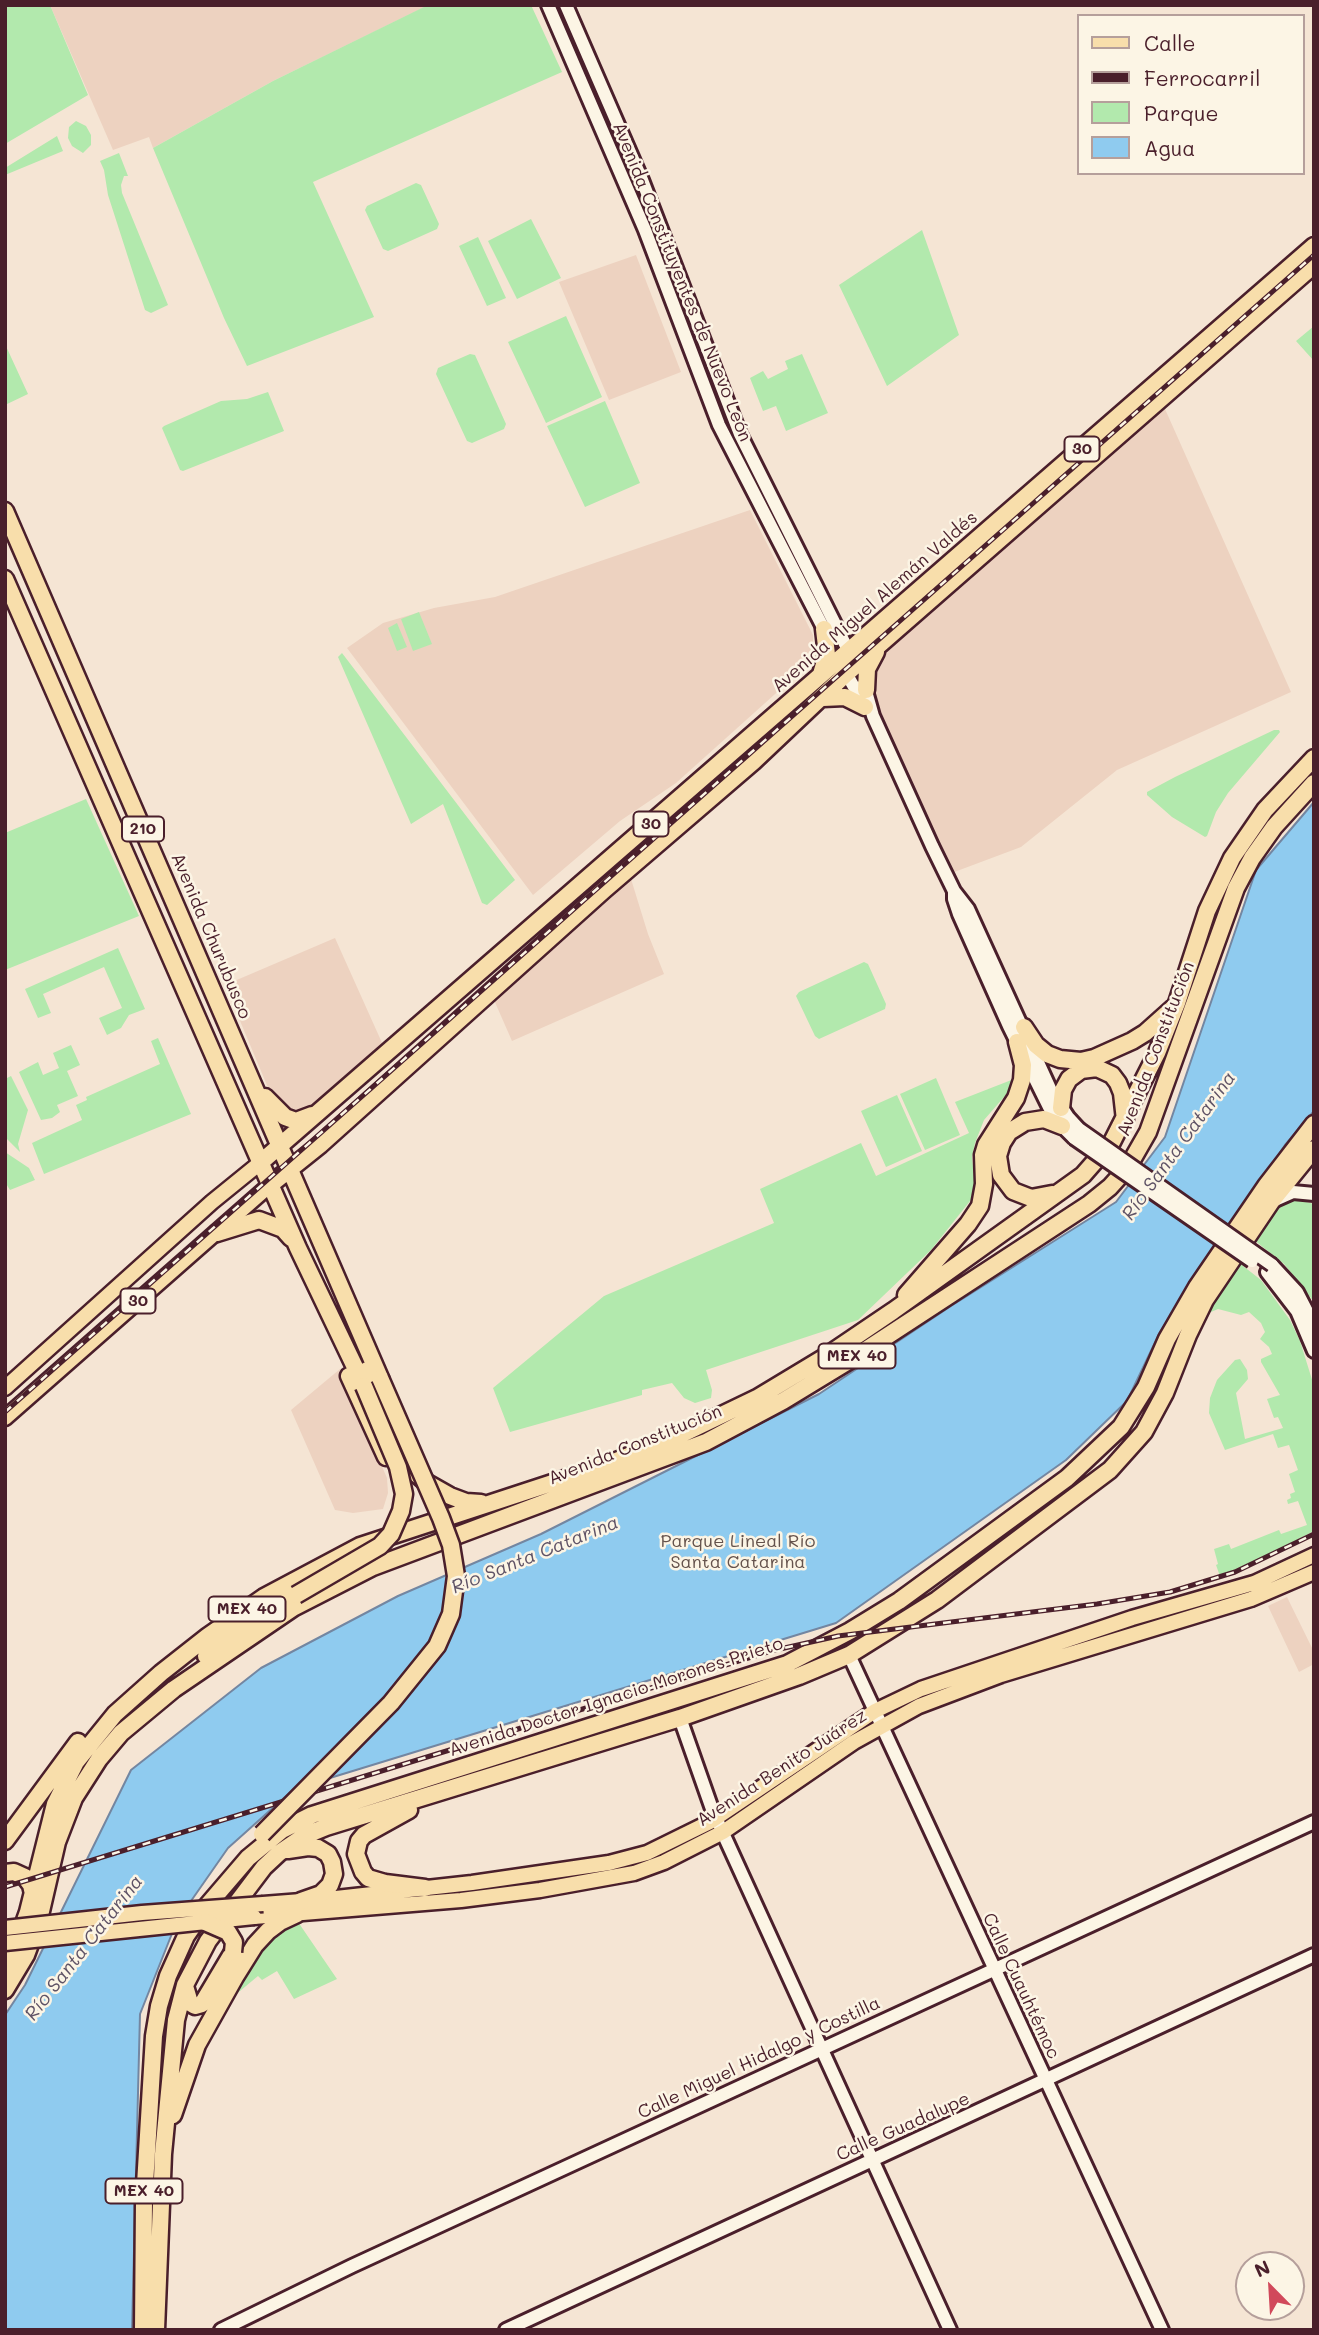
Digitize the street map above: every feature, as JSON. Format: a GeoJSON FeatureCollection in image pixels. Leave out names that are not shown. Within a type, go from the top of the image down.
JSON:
{"type":"FeatureCollection","features":[{"type":"Feature","properties":{"kind":"highway","name":"Avenida Miguel Alemán Valdés"},"geometry":{"type":"LineString","coordinates":[[332,1102],[1314,246]]}},
{"type":"Feature","properties":{"kind":"highway"},"geometry":{"type":"LineString","coordinates":[[1292,266],[1301,264],[1314,254]]}},
{"type":"Feature","properties":{"kind":"highway","name":"Avenida Miguel Alemán Valdés"},"geometry":{"type":"LineString","coordinates":[[291,1169],[474,1009],[604,890],[724,788],[851,670],[1314,265]]}},
{"type":"Feature","properties":{"kind":"highway"},"geometry":{"type":"LineString","coordinates":[[1130,427],[1131,419],[1156,393],[1161,381],[1200,355],[1216,352],[1217,340],[1236,321],[1240,311]]}},
{"type":"Feature","properties":{"kind":"highway","name":"Avenida Churubusco"},"geometry":{"type":"LineString","coordinates":[[5,511],[451,1545],[456,1576],[451,1614],[437,1646],[400,1693],[262,1834],[248,1858]]}},
{"type":"Feature","properties":{"kind":"highway","name":"210"},"geometry":{"type":"LineString","coordinates":[[5,579],[260,1163],[364,1386],[401,1476],[404,1494],[401,1511],[391,1534],[380,1546],[223,1641],[174,1689]]}},
{"type":"Feature","properties":{"kind":"highway"},"geometry":{"type":"LineString","coordinates":[[820,675],[827,655],[824,628]]}},
{"type":"Feature","properties":{"kind":"highway"},"geometry":{"type":"LineString","coordinates":[[866,690],[867,668],[880,645]]}},
{"type":"Feature","properties":{"kind":"highway"},"geometry":{"type":"LineString","coordinates":[[823,698],[845,696],[869,712]]}},
{"type":"Feature","properties":{"kind":"highway","name":"Avenida Constitución"},"geometry":{"type":"LineString","coordinates":[[5,1966],[13,1954],[33,1894],[55,1804],[68,1775],[104,1725],[144,1687],[208,1636],[264,1597],[360,1546],[604,1466],[724,1415],[757,1398],[825,1357],[892,1311],[1068,1188],[1099,1160],[1125,1120],[1157,1053],[1177,1003],[1207,911],[1232,858],[1265,810],[1314,758]]}},
{"type":"Feature","properties":{"kind":"highway","name":"Avenida Constitución"},"geometry":{"type":"LineString","coordinates":[[5,1990],[26,1955],[39,1920],[57,1842],[74,1798],[99,1759],[121,1733],[174,1689],[293,1608],[373,1567],[706,1442],[783,1401],[852,1359],[1100,1196],[1128,1167],[1147,1132],[1230,904],[1244,873],[1274,827],[1314,783]]}},
{"type":"Feature","properties":{"kind":"highway"},"geometry":{"type":"LineString","coordinates":[[1020,1035],[1047,1054],[1060,1059],[1081,1061],[1118,1048],[1145,1033],[1177,1003]]}},
{"type":"Feature","properties":{"kind":"highway"},"geometry":{"type":"LineString","coordinates":[[892,1311],[968,1224],[980,1206],[986,1144],[1016,1098],[1022,1080],[1020,1035]]}},
{"type":"Feature","properties":{"kind":"highway"},"geometry":{"type":"LineString","coordinates":[[1061,1108],[1063,1090],[1069,1079],[1081,1070],[1097,1068],[1112,1075],[1118,1083],[1125,1120]]}},
{"type":"Feature","properties":{"kind":"highway"},"geometry":{"type":"LineString","coordinates":[[253,1082],[276,1110],[296,1121],[308,1118],[332,1102]]}},
{"type":"Feature","properties":{"kind":"highway","name":"30"},"geometry":{"type":"LineString","coordinates":[[260,1163],[332,1102]]}},
{"type":"Feature","properties":{"kind":"highway"},"geometry":{"type":"LineString","coordinates":[[1068,1188],[1047,1197],[1025,1197],[1013,1191],[1004,1181],[998,1162],[1002,1143],[1009,1132],[1019,1124],[1038,1119],[1050,1121],[1072,1131]]}},
{"type":"Feature","properties":{"kind":"highway","name":"Avenida Doctor Ignacio Morones Prieto"},"geometry":{"type":"LineString","coordinates":[[143,2330],[144,2201],[153,2044],[159,2006],[170,1969],[187,1936],[212,1899],[248,1858],[282,1830],[312,1815],[787,1664],[850,1631],[910,1593],[1067,1478],[1121,1427],[1134,1408],[1167,1339],[1197,1287],[1266,1186],[1314,1124]]}},
{"type":"Feature","properties":{"kind":"highway","name":"Avenida Doctor Ignacio Morones Prieto"},"geometry":{"type":"LineString","coordinates":[[156,2330],[166,2137],[176,2020],[185,1985],[208,1941],[264,1867],[304,1836],[326,1827],[709,1709],[849,1655],[937,1600],[1110,1470],[1144,1432],[1156,1412],[1205,1300],[1293,1172],[1314,1149]]}},
{"type":"Feature","properties":{"kind":"highway","name":"30"},"geometry":{"type":"LineString","coordinates":[[270,1185],[291,1169]]}},
{"type":"Feature","properties":{"kind":"highway"},"geometry":{"type":"LineString","coordinates":[[217,1233],[248,1223],[265,1221],[283,1229],[298,1248]]}},
{"type":"Feature","properties":{"kind":"highway"},"geometry":{"type":"LineString","coordinates":[[330,1263],[337,1301],[408,1463],[427,1483],[450,1496],[477,1504],[497,1502]]}},
{"type":"Feature","properties":{"kind":"highway"},"geometry":{"type":"LineString","coordinates":[[320,1291],[330,1335],[396,1483],[396,1504],[392,1516],[387,1524],[360,1546]]}},
{"type":"Feature","properties":{"kind":"highway"},"geometry":{"type":"LineString","coordinates":[[709,1709],[787,1664]]}},
{"type":"Feature","properties":{"kind":"highway"},"geometry":{"type":"LineString","coordinates":[[5,1841],[85,1733],[116,1703],[144,1687]]}},
{"type":"Feature","properties":{"kind":"highway"},"geometry":{"type":"LineString","coordinates":[[425,1888],[368,1878],[356,1854],[359,1840],[364,1835],[435,1795]]}},
{"type":"Feature","properties":{"kind":"highway"},"geometry":{"type":"LineString","coordinates":[[166,2137],[190,2063],[208,2021],[255,1945],[280,1922],[326,1890],[334,1874],[328,1854],[313,1847],[279,1853]]}},
{"type":"Feature","properties":{"kind":"highway"},"geometry":{"type":"LineString","coordinates":[[5,1873],[18,1872],[25,1877],[33,1894]]}},
{"type":"Feature","properties":{"kind":"highway"},"geometry":{"type":"LineString","coordinates":[[185,1985],[190,2003],[195,2006],[202,2004],[233,1952],[234,1942],[231,1935],[205,1923]]}},
{"type":"Feature","properties":{"kind":"main road","name":"30"},"geometry":{"type":"LineString","coordinates":[[5,1388],[212,1202],[260,1163]]}},
{"type":"Feature","properties":{"kind":"main road","name":"30"},"geometry":{"type":"LineString","coordinates":[[5,1418],[270,1185]]}},
{"type":"Feature","properties":{"kind":"main road","name":"Avenida Benito Juárez"},"geometry":{"type":"LineString","coordinates":[[5,1942],[254,1917],[425,1888],[609,1863],[647,1853],[716,1818],[875,1711],[921,1689],[1132,1618],[1254,1583],[1312,1559]]}},
{"type":"Feature","properties":{"kind":"main road","name":"Avenida Benito Juárez"},"geometry":{"type":"LineString","coordinates":[[5,1928],[142,1913],[263,1904],[299,1908],[461,1900],[623,1876],[664,1862],[723,1832],[881,1725],[957,1690],[1251,1599],[1312,1559]]}},
{"type":"Feature","properties":{"kind":"main road"},"geometry":{"type":"LineString","coordinates":[[461,1900],[472,1883]]}},
{"type":"Feature","properties":{"kind":"street","name":"Avenida Constituyentes de Nuevo León"},"geometry":{"type":"LineString","coordinates":[[548,5],[636,209],[719,425],[824,628],[844,654]]}},
{"type":"Feature","properties":{"kind":"street","name":"Avenida Constituyentes de Nuevo León"},"geometry":{"type":"LineString","coordinates":[[566,5],[642,180],[747,450],[920,822],[954,891],[968,909],[1049,1107],[1072,1131],[1290,1282],[1310,1310],[1314,1325]]}},
{"type":"Feature","properties":{"kind":"street"},"geometry":{"type":"LineString","coordinates":[[663,278],[672,293],[684,293]]}},
{"type":"Feature","properties":{"kind":"street"},"geometry":{"type":"LineString","coordinates":[[672,302],[680,300],[696,324]]}},
{"type":"Feature","properties":{"kind":"street","name":"Avenida Constituyentes de Nuevo León"},"geometry":{"type":"LineString","coordinates":[[851,670],[866,690],[869,712]]}},
{"type":"Feature","properties":{"kind":"street","name":"Avenida Constituyentes de Nuevo León"},"geometry":{"type":"LineString","coordinates":[[1020,1035],[1072,1131]]}},
{"type":"Feature","properties":{"kind":"street"},"geometry":{"type":"LineString","coordinates":[[1272,1202],[1293,1192],[1314,1194]]}},
{"type":"Feature","properties":{"kind":"street","name":"Avenida Constituyentes de Nuevo León"},"geometry":{"type":"LineString","coordinates":[[1269,1268],[1297,1311],[1314,1351]]}},
{"type":"Feature","properties":{"kind":"street","name":"Calle Cuauhtémoc"},"geometry":{"type":"LineString","coordinates":[[849,1655],[1162,2330]]}},
{"type":"Feature","properties":{"kind":"street"},"geometry":{"type":"LineString","coordinates":[[680,1718],[716,1818],[950,2330]]}},
{"type":"Feature","properties":{"kind":"street","name":"Calle Miguel Hidalgo y Costilla"},"geometry":{"type":"LineString","coordinates":[[221,2330],[352,2266],[1314,1822]]}},
{"type":"Feature","properties":{"kind":"street","name":"Calle Guadalupe"},"geometry":{"type":"LineString","coordinates":[[506,2330],[1314,1955]]}},
{"type":"Feature","properties":{"kind":"shaded area"},"geometry":{"type":"Polygon","coordinates":[[[50,5],[429,5],[273,81],[153,148],[149,137],[113,150],[50,5]]]}},
{"type":"Feature","properties":{"kind":"shaded area"},"geometry":{"type":"Polygon","coordinates":[[[636,255],[681,372],[609,400],[559,282],[636,255]]]}},
{"type":"Feature","properties":{"kind":"shaded area"},"geometry":{"type":"Polygon","coordinates":[[[1157,391],[1291,692],[1117,770],[1021,847],[949,874],[852,661],[1157,391]]]}},
{"type":"Feature","properties":{"kind":"shaded area"},"geometry":{"type":"Polygon","coordinates":[[[750,510],[813,635],[813,653],[804,668],[676,783],[620,821],[533,895],[347,648],[383,623],[434,608],[495,597],[750,510]]]}},
{"type":"Feature","properties":{"kind":"shaded area"},"geometry":{"type":"Polygon","coordinates":[[[631,879],[664,974],[512,1041],[494,1000],[631,879]]]}},
{"type":"Feature","properties":{"kind":"shaded area"},"geometry":{"type":"Polygon","coordinates":[[[335,938],[383,1045],[310,1110],[289,1114],[274,1102],[225,985],[335,938]]]}},
{"type":"Feature","properties":{"kind":"shaded area"},"geometry":{"type":"Polygon","coordinates":[[[340,1369],[387,1478],[388,1493],[383,1509],[353,1513],[335,1510],[291,1410],[340,1369]]]}},
{"type":"Feature","properties":{"kind":"shaded area"},"geometry":{"type":"Polygon","coordinates":[[[1287,1597],[1314,1652],[1314,1664],[1299,1672],[1268,1606],[1287,1597]]]}},
{"type":"Feature","properties":{"kind":"green space"},"geometry":{"type":"Polygon","coordinates":[[[5,5],[50,5],[88,95],[5,144],[5,5]]]}},
{"type":"Feature","properties":{"kind":"green space"},"geometry":{"type":"Polygon","coordinates":[[[428,5],[531,5],[562,72],[313,182],[374,317],[247,366],[224,318],[153,148],[273,81],[428,5]]]}},
{"type":"Feature","properties":{"kind":"green space"},"geometry":{"type":"Polygon","coordinates":[[[76,121],[86,126],[91,135],[91,145],[83,153],[72,146],[68,138],[69,127],[76,121]]]}},
{"type":"Feature","properties":{"kind":"green space"},"geometry":{"type":"Polygon","coordinates":[[[57,136],[63,151],[5,175],[5,168],[57,136]]]}},
{"type":"Feature","properties":{"kind":"green space"},"geometry":{"type":"Polygon","coordinates":[[[119,153],[128,176],[124,176],[122,193],[168,305],[151,313],[145,310],[108,195],[100,161],[119,153]]]}},
{"type":"Feature","properties":{"kind":"green space"},"geometry":{"type":"Polygon","coordinates":[[[416,183],[421,185],[439,224],[437,229],[388,251],[383,249],[365,210],[367,206],[416,183]]]}},
{"type":"Feature","properties":{"kind":"green space"},"geometry":{"type":"Polygon","coordinates":[[[531,219],[561,278],[517,299],[488,241],[531,219]]]}},
{"type":"Feature","properties":{"kind":"green space"},"geometry":{"type":"Polygon","coordinates":[[[922,230],[959,335],[887,386],[839,285],[922,230]]]}},
{"type":"Feature","properties":{"kind":"green space"},"geometry":{"type":"Polygon","coordinates":[[[478,237],[506,298],[487,306],[459,246],[478,237]]]}},
{"type":"Feature","properties":{"kind":"green space"},"geometry":{"type":"Polygon","coordinates":[[[566,316],[602,397],[546,423],[508,342],[566,316]]]}},
{"type":"Feature","properties":{"kind":"green space"},"geometry":{"type":"Polygon","coordinates":[[[1314,326],[1314,361],[1296,341],[1314,326]]]}},
{"type":"Feature","properties":{"kind":"green space"},"geometry":{"type":"Polygon","coordinates":[[[5,344],[28,394],[5,405],[5,344]]]}},
{"type":"Feature","properties":{"kind":"green space"},"geometry":{"type":"Polygon","coordinates":[[[470,354],[475,355],[506,424],[504,429],[472,443],[467,441],[436,374],[438,368],[470,354]]]}},
{"type":"Feature","properties":{"kind":"green space"},"geometry":{"type":"Polygon","coordinates":[[[802,354],[828,413],[786,431],[776,406],[763,411],[750,378],[763,371],[768,379],[788,369],[785,361],[802,354]]]}},
{"type":"Feature","properties":{"kind":"green space"},"geometry":{"type":"Polygon","coordinates":[[[268,392],[284,431],[180,470],[162,428],[164,426],[221,401],[247,399],[268,392]]]}},
{"type":"Feature","properties":{"kind":"green space"},"geometry":{"type":"Polygon","coordinates":[[[605,401],[640,483],[585,507],[547,426],[605,401]]]}},
{"type":"Feature","properties":{"kind":"green space"},"geometry":{"type":"Polygon","coordinates":[[[419,612],[432,644],[413,651],[401,619],[419,612]]]}},
{"type":"Feature","properties":{"kind":"green space"},"geometry":{"type":"Polygon","coordinates":[[[397,623],[407,647],[397,651],[388,628],[397,623]]]}},
{"type":"Feature","properties":{"kind":"green space"},"geometry":{"type":"Polygon","coordinates":[[[342,653],[515,880],[487,905],[482,903],[443,804],[411,824],[338,657],[342,653]]]}},
{"type":"Feature","properties":{"kind":"green space"},"geometry":{"type":"Polygon","coordinates":[[[1274,730],[1280,732],[1228,793],[1216,812],[1207,836],[1172,817],[1147,795],[1147,792],[1175,777],[1274,730]]]}},
{"type":"Feature","properties":{"kind":"green space"},"geometry":{"type":"Polygon","coordinates":[[[86,799],[139,916],[5,970],[5,833],[86,799]]]}},
{"type":"Feature","properties":{"kind":"green space"},"geometry":{"type":"Polygon","coordinates":[[[118,948],[145,1009],[129,1015],[121,1028],[107,1035],[99,1018],[122,1008],[104,967],[43,994],[51,1013],[38,1018],[25,989],[118,948]]]}},
{"type":"Feature","properties":{"kind":"green space"},"geometry":{"type":"Polygon","coordinates":[[[864,962],[868,964],[886,1004],[885,1009],[819,1039],[815,1036],[796,996],[799,992],[864,962]]]}},
{"type":"Feature","properties":{"kind":"green space"},"geometry":{"type":"Polygon","coordinates":[[[158,1038],[191,1114],[44,1174],[32,1143],[82,1120],[76,1105],[87,1100],[86,1097],[160,1064],[151,1041],[158,1038]]]}},
{"type":"Feature","properties":{"kind":"green space"},"geometry":{"type":"Polygon","coordinates":[[[71,1045],[80,1065],[67,1071],[78,1096],[57,1105],[60,1112],[52,1118],[41,1120],[19,1072],[38,1062],[43,1075],[59,1068],[53,1053],[71,1045]]]}},
{"type":"Feature","properties":{"kind":"green space"},"geometry":{"type":"Polygon","coordinates":[[[11,1076],[28,1110],[18,1144],[20,1152],[5,1137],[5,1079],[11,1076]]]}},
{"type":"Feature","properties":{"kind":"green space"},"geometry":{"type":"Polygon","coordinates":[[[936,1078],[960,1135],[925,1150],[900,1094],[936,1078]]]}},
{"type":"Feature","properties":{"kind":"green space"},"geometry":{"type":"Polygon","coordinates":[[[1014,1079],[1011,1089],[984,1120],[975,1143],[972,1157],[974,1196],[931,1250],[858,1320],[706,1370],[712,1390],[711,1398],[695,1403],[684,1398],[672,1383],[642,1390],[642,1395],[510,1432],[493,1388],[604,1296],[774,1223],[760,1189],[861,1143],[876,1176],[969,1133],[955,1102],[1014,1079]]]}},
{"type":"Feature","properties":{"kind":"green space"},"geometry":{"type":"Polygon","coordinates":[[[897,1095],[922,1151],[886,1167],[861,1111],[897,1095]]]}},
{"type":"Feature","properties":{"kind":"green space"},"geometry":{"type":"Polygon","coordinates":[[[5,1152],[29,1168],[35,1180],[10,1190],[5,1182],[5,1152]]]}},
{"type":"Feature","properties":{"kind":"green space"},"geometry":{"type":"Polygon","coordinates":[[[1295,1199],[1314,1204],[1314,1302],[1284,1264],[1254,1240],[1274,1209],[1295,1199]]]}},
{"type":"Feature","properties":{"kind":"green space"},"geometry":{"type":"Polygon","coordinates":[[[1238,1262],[1261,1280],[1290,1320],[1300,1341],[1314,1386],[1314,1531],[1221,1579],[1214,1549],[1229,1544],[1231,1549],[1279,1530],[1281,1534],[1307,1525],[1298,1501],[1288,1504],[1287,1500],[1291,1498],[1290,1494],[1295,1492],[1289,1474],[1298,1470],[1289,1445],[1278,1448],[1273,1434],[1225,1450],[1209,1413],[1210,1398],[1217,1380],[1235,1360],[1240,1359],[1247,1370],[1248,1379],[1236,1393],[1245,1439],[1283,1428],[1278,1417],[1274,1418],[1267,1399],[1280,1395],[1261,1362],[1261,1359],[1272,1354],[1260,1339],[1265,1332],[1261,1323],[1249,1312],[1241,1315],[1218,1309],[1205,1312],[1238,1262]]]}},
{"type":"Feature","properties":{"kind":"green space"},"geometry":{"type":"Polygon","coordinates":[[[296,1919],[337,1979],[294,1999],[277,1971],[262,1980],[258,1976],[234,1996],[267,1941],[296,1919]]]}},
{"type":"Feature","properties":{"kind":"water","name":"Río Santa Catarina"},"geometry":{"type":"Polygon","coordinates":[[[1314,802],[1314,1111],[1285,1145],[1160,1332],[1127,1401],[1066,1460],[836,1623],[294,1789],[228,1848],[177,1921],[140,2014],[132,2330],[5,2330],[5,2015],[25,1985],[131,1770],[261,1668],[398,1596],[541,1534],[819,1394],[951,1306],[1116,1202],[1165,1137],[1256,870],[1314,802]]]}},
{"type":"Feature","properties":{"kind":"railway"},"geometry":{"type":"LineString","coordinates":[[5,1412],[1314,255]]}},
{"type":"Feature","properties":{"kind":"railway"},"geometry":{"type":"LineString","coordinates":[[5,1887],[771,1651],[838,1636],[1097,1604],[1170,1592],[1235,1572],[1314,1534]]}},
{"type":"Feature","properties":{"kind":"park label","name":"Parque Lineal Río Santa Catarina"},"geometry":{"type":"Point","coordinates":[738,1551]}}]}
